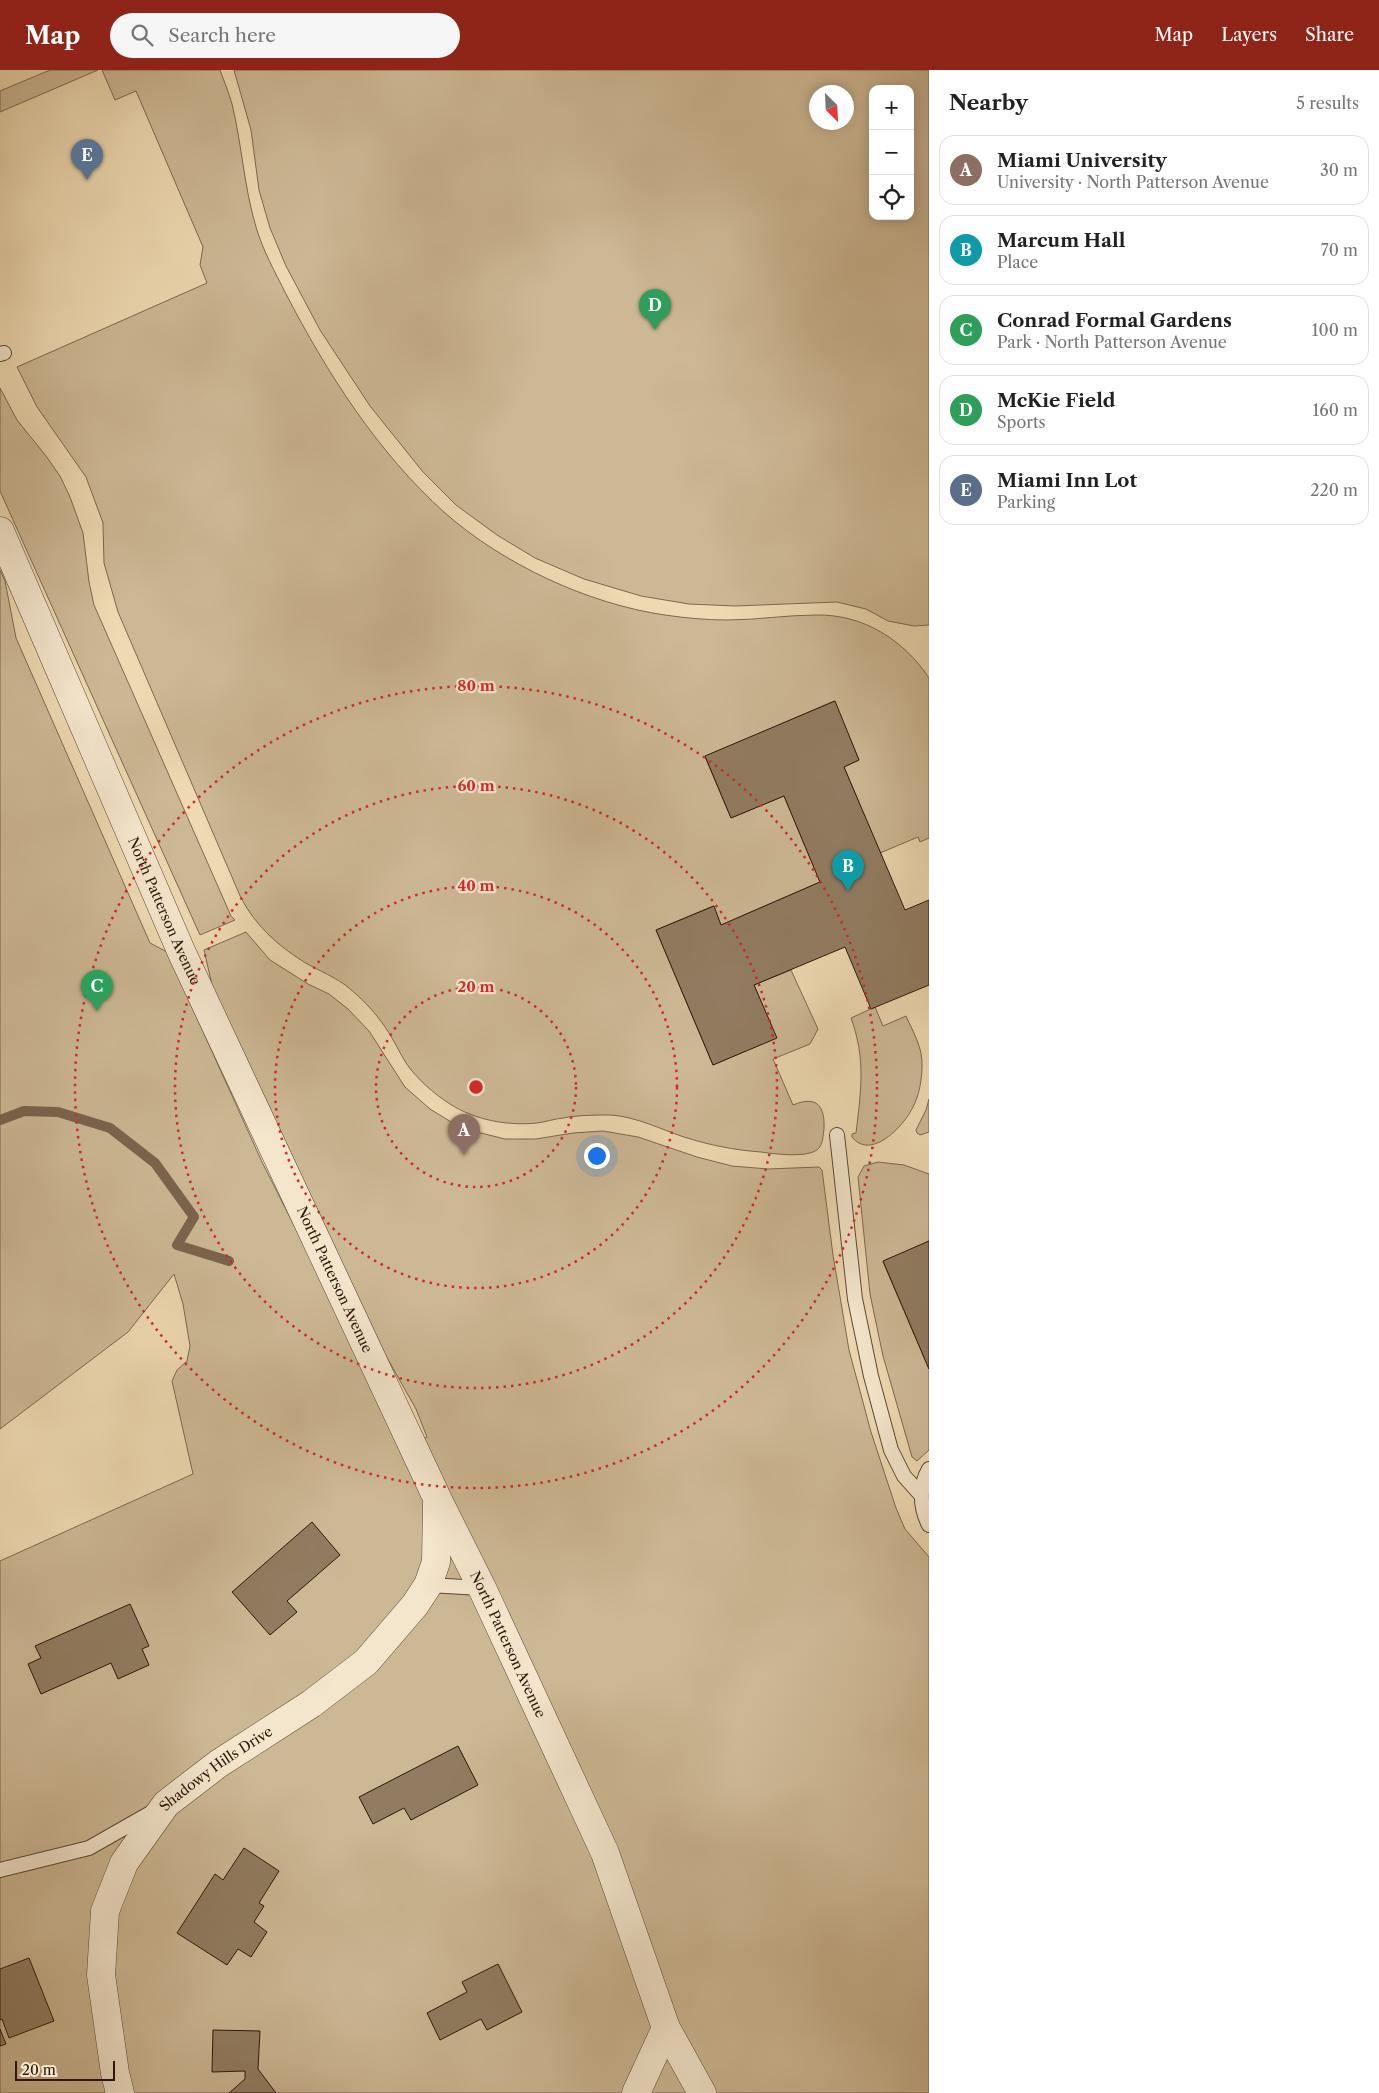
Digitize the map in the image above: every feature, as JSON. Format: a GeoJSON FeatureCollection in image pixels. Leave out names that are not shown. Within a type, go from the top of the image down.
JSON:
{"type":"FeatureCollection","features":[{"type":"Feature","properties":{"kind":"street","name":"North Patterson Avenue"},"geometry":{"type":"LineString","coordinates":[[0,531],[181,951],[605,1853],[666,2028],[702,2093]]}},
{"type":"Feature","properties":{"kind":"street","name":"Shadowy Hills Drive"},"geometry":{"type":"LineString","coordinates":[[120,2093],[115,2073],[101,1975],[105,1911],[124,1863],[166,1804],[218,1764],[311,1704],[366,1662],[414,1605],[428,1585],[436,1562],[438,1500]]}},
{"type":"Feature","properties":{"kind":"street"},"geometry":{"type":"LineString","coordinates":[[636,2093],[666,2028]]}},
{"type":"Feature","properties":{"kind":"lane"},"geometry":{"type":"LineString","coordinates":[[837,1135],[855,1299],[871,1376],[891,1450],[904,1476],[922,1495]]}},
{"type":"Feature","properties":{"kind":"lane"},"geometry":{"type":"LineString","coordinates":[[929,1469],[922,1495],[924,1515],[929,1525]]}},
{"type":"Feature","properties":{"kind":"lane"},"geometry":{"type":"LineString","coordinates":[[428,1585],[482,1588]]}},
{"type":"Feature","properties":{"kind":"lane"},"geometry":{"type":"LineString","coordinates":[[0,1870],[89,1848],[166,1804]]}},
{"type":"Feature","properties":{"kind":"shaded area"},"geometry":{"type":"Polygon","coordinates":[[[50,70],[98,70],[0,112],[0,91],[50,70]]]}},
{"type":"Feature","properties":{"kind":"shaded area"},"geometry":{"type":"Polygon","coordinates":[[[102,70],[220,70],[232,104],[252,212],[259,236],[302,324],[337,382],[376,438],[421,490],[468,532],[520,565],[548,579],[606,602],[636,610],[712,620],[816,615],[833,616],[866,624],[895,641],[919,664],[929,678],[929,838],[920,842],[918,837],[880,853],[844,767],[859,760],[834,701],[705,757],[731,818],[784,796],[820,882],[721,925],[713,906],[656,930],[713,1065],[776,1038],[754,985],[791,970],[818,1029],[810,1044],[773,1059],[793,1105],[808,1101],[814,1102],[821,1109],[824,1129],[822,1143],[817,1150],[805,1154],[790,1155],[712,1145],[621,1116],[575,1116],[537,1123],[514,1124],[492,1121],[460,1110],[444,1100],[410,1069],[383,1024],[358,996],[339,981],[285,949],[260,926],[247,908],[241,898],[118,612],[104,563],[103,523],[86,477],[37,407],[17,367],[207,283],[200,265],[203,247],[136,91],[115,100],[102,70]]]}},
{"type":"Feature","properties":{"kind":"shaded area"},"geometry":{"type":"Polygon","coordinates":[[[234,70],[929,70],[929,625],[914,626],[888,621],[866,609],[837,602],[735,606],[689,604],[641,596],[584,579],[535,558],[497,535],[456,505],[423,472],[370,406],[320,330],[286,266],[270,228],[259,190],[251,130],[234,70]]]}},
{"type":"Feature","properties":{"kind":"shaded area"},"geometry":{"type":"Polygon","coordinates":[[[0,388],[17,420],[60,476],[70,497],[83,533],[94,605],[231,916],[235,920],[200,935],[0,491],[0,388]]]}},
{"type":"Feature","properties":{"kind":"shaded area"},"geometry":{"type":"Polygon","coordinates":[[[0,570],[5,581],[16,638],[150,943],[167,952],[262,1162],[375,1386],[401,1450],[427,1437],[416,1409],[386,1356],[212,985],[204,950],[246,932],[270,960],[308,984],[329,994],[348,1009],[369,1031],[405,1087],[430,1109],[461,1128],[505,1139],[536,1139],[573,1133],[603,1131],[638,1137],[697,1157],[732,1166],[768,1169],[819,1167],[822,1170],[833,1255],[849,1350],[871,1432],[896,1508],[905,1529],[929,1557],[929,2093],[0,2093],[0,1561],[193,1474],[172,1381],[177,1370],[187,1361],[190,1346],[183,1304],[174,1274],[128,1332],[0,1429],[0,570]]]}},
{"type":"Feature","properties":{"kind":"shaded area"},"geometry":{"type":"Polygon","coordinates":[[[875,1007],[883,1026],[906,1016],[919,1046],[922,1071],[917,1098],[909,1115],[886,1138],[868,1145],[860,1143],[852,1137],[852,1134],[856,1133],[861,1075],[859,1047],[851,1018],[875,1007]]]}},
{"type":"Feature","properties":{"kind":"shaded area"},"geometry":{"type":"Polygon","coordinates":[[[929,1099],[929,1132],[920,1135],[916,1130],[929,1099]]]}},
{"type":"Feature","properties":{"kind":"shaded area"},"geometry":{"type":"Polygon","coordinates":[[[878,1162],[904,1165],[929,1174],[929,1241],[883,1262],[929,1369],[929,1450],[917,1461],[912,1457],[883,1356],[870,1294],[858,1177],[864,1166],[878,1162]]]}},
{"type":"Feature","properties":{"kind":"building"},"geometry":{"type":"Polygon","coordinates":[[[835,701],[859,760],[844,767],[905,910],[929,900],[929,985],[871,1009],[845,947],[754,985],[777,1038],[713,1065],[656,930],[714,906],[721,925],[820,882],[784,796],[731,818],[705,756],[835,701]]]}},
{"type":"Feature","properties":{"kind":"building"},"geometry":{"type":"Polygon","coordinates":[[[929,1241],[929,1369],[883,1261],[929,1241]]]}},
{"type":"Feature","properties":{"kind":"building"},"geometry":{"type":"Polygon","coordinates":[[[312,1522],[340,1555],[287,1601],[297,1612],[270,1635],[232,1592],[312,1522]]]}},
{"type":"Feature","properties":{"kind":"building"},"geometry":{"type":"Polygon","coordinates":[[[130,1604],[149,1646],[142,1649],[149,1665],[118,1679],[111,1663],[41,1694],[28,1664],[41,1658],[35,1646],[130,1604]]]}},
{"type":"Feature","properties":{"kind":"building"},"geometry":{"type":"Polygon","coordinates":[[[458,1746],[478,1785],[411,1820],[404,1808],[373,1824],[359,1797],[458,1746]]]}},
{"type":"Feature","properties":{"kind":"building"},"geometry":{"type":"Polygon","coordinates":[[[244,1848],[279,1871],[259,1903],[264,1906],[254,1922],[267,1932],[251,1957],[238,1949],[227,1965],[177,1933],[215,1874],[223,1880],[244,1848]]]}},
{"type":"Feature","properties":{"kind":"building"},"geometry":{"type":"Polygon","coordinates":[[[29,1958],[54,2021],[9,2038],[2,2019],[0,2020],[0,1969],[29,1958]]]}},
{"type":"Feature","properties":{"kind":"building"},"geometry":{"type":"Polygon","coordinates":[[[498,1964],[522,2012],[487,2030],[481,2019],[440,2040],[427,2013],[467,1992],[462,1982],[498,1964]]]}},
{"type":"Feature","properties":{"kind":"building"},"geometry":{"type":"Polygon","coordinates":[[[0,2029],[6,2044],[0,2046],[0,2029]]]}},
{"type":"Feature","properties":{"kind":"building"},"geometry":{"type":"Polygon","coordinates":[[[213,2030],[260,2031],[258,2069],[276,2093],[229,2093],[245,2079],[245,2071],[212,2072],[213,2030]]]}},
{"type":"Feature","properties":{"kind":"waterway"},"geometry":{"type":"LineString","coordinates":[[0,1120],[24,1111],[58,1112],[110,1128],[155,1163],[194,1217],[177,1245],[229,1261]]}},
{"type":"Feature","properties":{"kind":"place","name":"Miami Inn Lot"},"geometry":{"type":"Point","coordinates":[87,180]}},
{"type":"Feature","properties":{"kind":"place","name":"McKie Field"},"geometry":{"type":"Point","coordinates":[655,330]}},
{"type":"Feature","properties":{"kind":"place","name":"Marcum Hall"},"geometry":{"type":"Point","coordinates":[848,891]}},
{"type":"Feature","properties":{"kind":"place","name":"Conrad Formal Gardens"},"geometry":{"type":"Point","coordinates":[97,1011]}},
{"type":"Feature","properties":{"kind":"place","name":"Miami University"},"geometry":{"type":"Point","coordinates":[464,1155]}}]}
